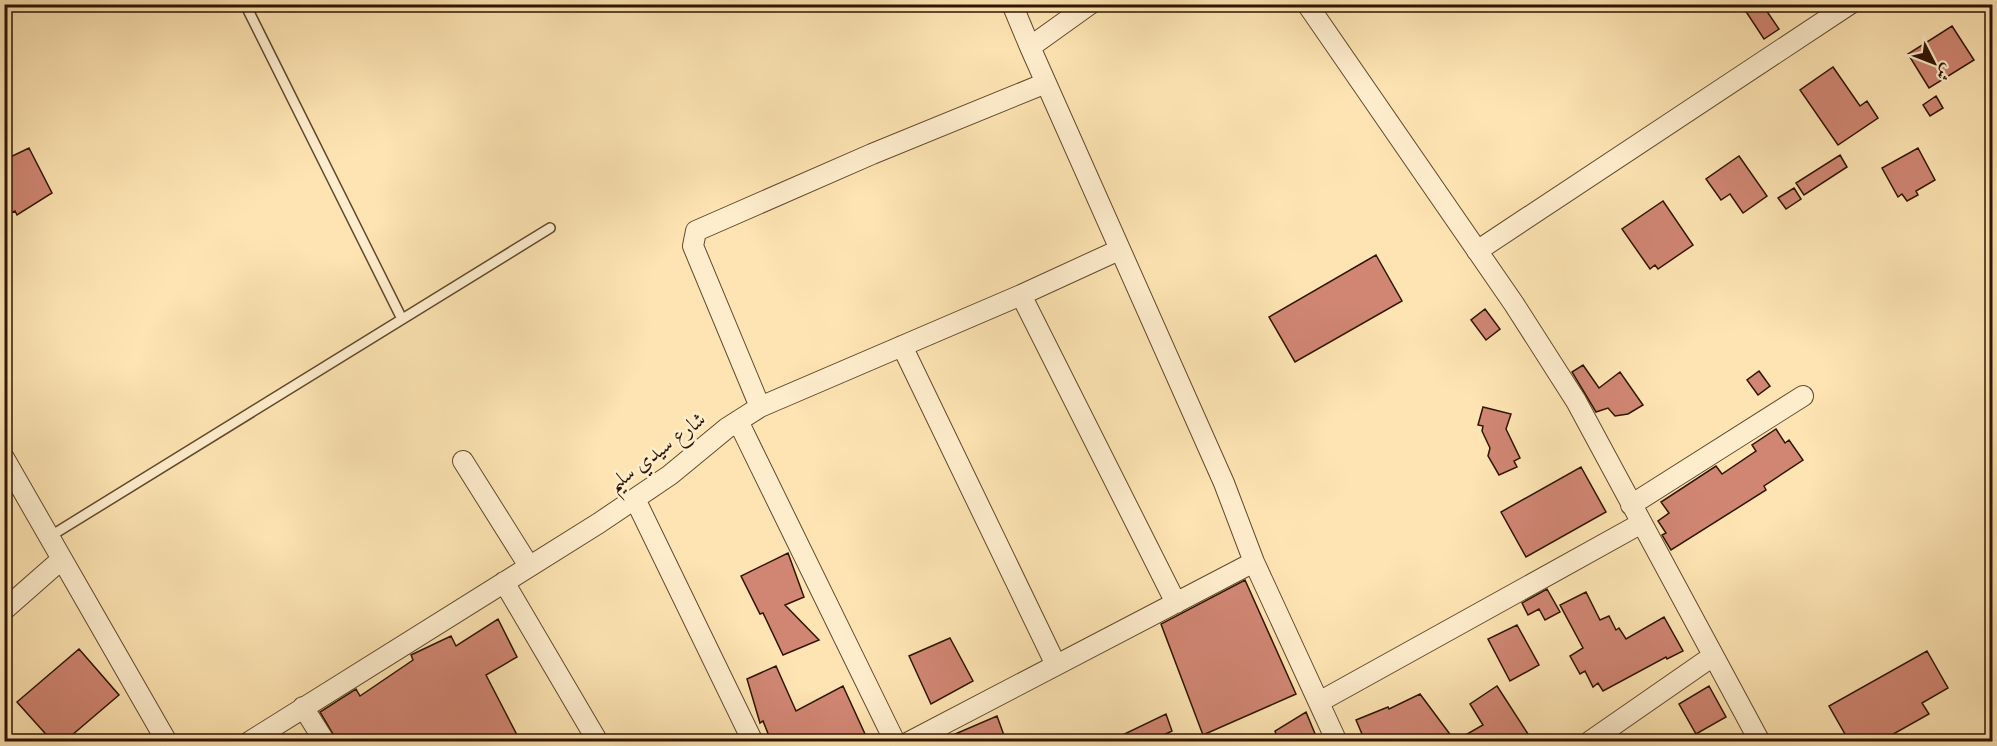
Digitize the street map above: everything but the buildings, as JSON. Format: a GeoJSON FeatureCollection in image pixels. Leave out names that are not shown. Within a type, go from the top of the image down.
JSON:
{"type":"FeatureCollection","features":[{"type":"Feature","properties":{"kind":"street"},"geometry":{"type":"LineString","coordinates":[[1012,4],[1224,483],[1254,562],[1337,741]]}},
{"type":"Feature","properties":{"kind":"street"},"geometry":{"type":"LineString","coordinates":[[1030,47],[1090,4]]}},
{"type":"Feature","properties":{"kind":"street"},"geometry":{"type":"LineString","coordinates":[[1307,4],[1477,251],[1576,401],[1640,524],[1760,741]]}},
{"type":"Feature","properties":{"kind":"street"},"geometry":{"type":"LineString","coordinates":[[1477,251],[1850,4]]}},
{"type":"Feature","properties":{"kind":"street"},"geometry":{"type":"LineString","coordinates":[[760,406],[693,246],[696,231],[861,158],[1046,83]]}},
{"type":"Feature","properties":{"kind":"street","name":"شارع سيدي سليم"},"geometry":{"type":"LineString","coordinates":[[249,741],[635,499],[760,406],[1021,295],[1119,250]]}},
{"type":"Feature","properties":{"kind":"street"},"geometry":{"type":"LineString","coordinates":[[1021,295],[1176,603]]}},
{"type":"Feature","properties":{"kind":"street"},"geometry":{"type":"LineString","coordinates":[[902,346],[1056,665]]}},
{"type":"Feature","properties":{"kind":"street"},"geometry":{"type":"LineString","coordinates":[[1630,505],[1803,396]]}},
{"type":"Feature","properties":{"kind":"street"},"geometry":{"type":"LineString","coordinates":[[738,421],[895,741]]}},
{"type":"Feature","properties":{"kind":"street"},"geometry":{"type":"LineString","coordinates":[[4,458],[167,741]]}},
{"type":"Feature","properties":{"kind":"street"},"geometry":{"type":"LineString","coordinates":[[462,460],[529,566]]}},
{"type":"Feature","properties":{"kind":"street"},"geometry":{"type":"LineString","coordinates":[[635,499],[753,741]]}},
{"type":"Feature","properties":{"kind":"street"},"geometry":{"type":"LineString","coordinates":[[1319,702],[1640,524]]}},
{"type":"Feature","properties":{"kind":"street"},"geometry":{"type":"LineString","coordinates":[[4,610],[62,559]]}},
{"type":"Feature","properties":{"kind":"street"},"geometry":{"type":"LineString","coordinates":[[909,741],[1254,562]]}},
{"type":"Feature","properties":{"kind":"street"},"geometry":{"type":"LineString","coordinates":[[504,582],[598,741]]}},
{"type":"Feature","properties":{"kind":"street"},"geometry":{"type":"LineString","coordinates":[[1589,741],[1713,656]]}},
{"type":"Feature","properties":{"kind":"street"},"geometry":{"type":"LineString","coordinates":[[303,707],[325,741]]}},
{"type":"Feature","properties":{"kind":"lane"},"geometry":{"type":"LineString","coordinates":[[245,4],[402,319]]}},
{"type":"Feature","properties":{"kind":"lane"},"geometry":{"type":"LineString","coordinates":[[49,537],[550,228]]}}]}
